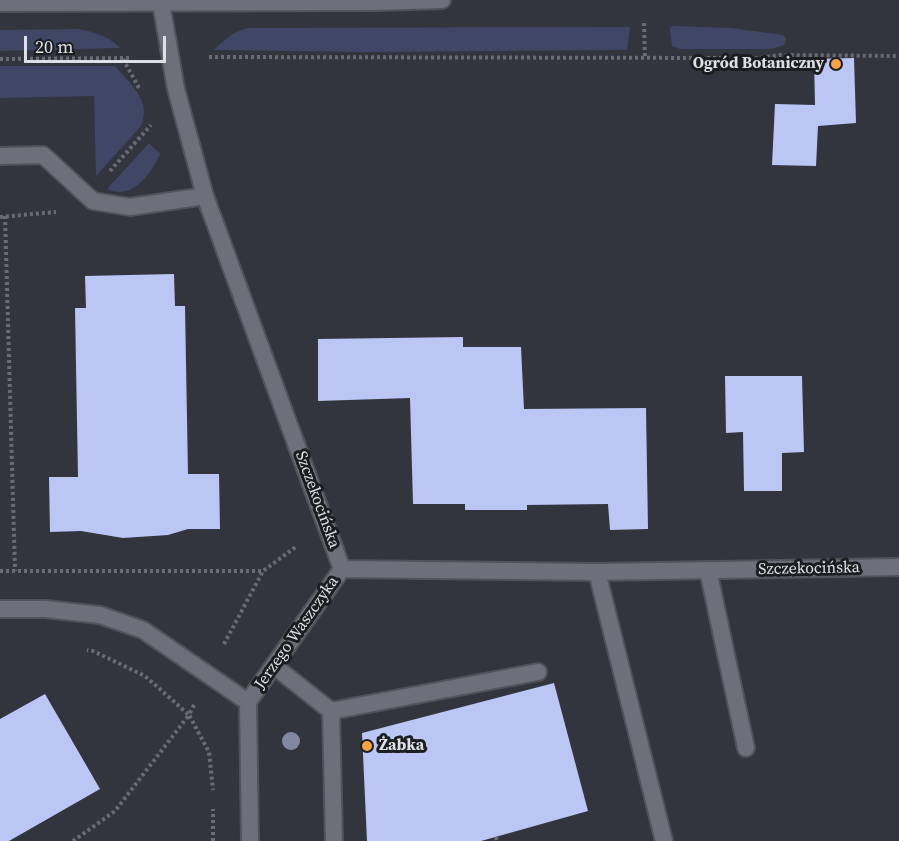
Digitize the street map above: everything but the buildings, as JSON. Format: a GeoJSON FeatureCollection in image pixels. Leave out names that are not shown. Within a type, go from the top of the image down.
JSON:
{"type":"FeatureCollection","features":[{"type":"Feature","properties":{"kind":"street"},"geometry":{"type":"LineString","coordinates":[[0,3],[442,0]]}},
{"type":"Feature","properties":{"kind":"street","name":"Szczekocińska"},"geometry":{"type":"LineString","coordinates":[[161,3],[176,89],[205,196],[342,568],[597,572],[899,567]]}},
{"type":"Feature","properties":{"kind":"street"},"geometry":{"type":"LineString","coordinates":[[0,156],[43,155],[93,201],[130,207],[205,196]]}},
{"type":"Feature","properties":{"kind":"street","name":"Jerzego Waszczyka"},"geometry":{"type":"LineString","coordinates":[[250,841],[248,702],[342,568]]}},
{"type":"Feature","properties":{"kind":"street"},"geometry":{"type":"LineString","coordinates":[[708,570],[746,748]]}},
{"type":"Feature","properties":{"kind":"street"},"geometry":{"type":"LineString","coordinates":[[597,572],[664,841]]}},
{"type":"Feature","properties":{"kind":"street"},"geometry":{"type":"LineString","coordinates":[[0,609],[45,609],[100,615],[143,630],[248,702]]}},
{"type":"Feature","properties":{"kind":"street"},"geometry":{"type":"LineString","coordinates":[[274,666],[331,711],[538,672]]}},
{"type":"Feature","properties":{"kind":"street"},"geometry":{"type":"LineString","coordinates":[[331,711],[334,841]]}},
{"type":"Feature","properties":{"kind":"path"},"geometry":{"type":"LineString","coordinates":[[644,23],[645,58]]}},
{"type":"Feature","properties":{"kind":"path"},"geometry":{"type":"LineString","coordinates":[[209,57],[750,59],[781,55],[899,57]]}},
{"type":"Feature","properties":{"kind":"path"},"geometry":{"type":"LineString","coordinates":[[0,59],[131,58]]}},
{"type":"Feature","properties":{"kind":"path"},"geometry":{"type":"LineString","coordinates":[[123,59],[144,98]]}},
{"type":"Feature","properties":{"kind":"path"},"geometry":{"type":"LineString","coordinates":[[15,571],[3,217],[68,211],[88,196],[152,123],[150,115]]}},
{"type":"Feature","properties":{"kind":"path"},"geometry":{"type":"LineString","coordinates":[[0,571],[263,571],[304,542]]}},
{"type":"Feature","properties":{"kind":"path"},"geometry":{"type":"LineString","coordinates":[[73,841],[115,811],[189,715],[145,676],[93,651],[82,650]]}},
{"type":"Feature","properties":{"kind":"shaded area"},"geometry":{"type":"Polygon","coordinates":[[[672,26],[731,28],[783,35],[786,38],[784,45],[771,49],[680,49],[672,46],[670,29],[672,26]]]}},
{"type":"Feature","properties":{"kind":"shaded area"},"geometry":{"type":"Polygon","coordinates":[[[630,27],[627,50],[365,52],[214,50],[229,37],[247,28],[630,27]]]}},
{"type":"Feature","properties":{"kind":"shaded area"},"geometry":{"type":"Polygon","coordinates":[[[78,29],[101,35],[120,48],[0,51],[0,30],[78,29]]]}},
{"type":"Feature","properties":{"kind":"shaded area"},"geometry":{"type":"Polygon","coordinates":[[[0,66],[115,66],[133,86],[142,101],[144,117],[141,126],[96,176],[94,96],[0,98],[0,66]]]}},
{"type":"Feature","properties":{"kind":"shaded area"},"geometry":{"type":"Polygon","coordinates":[[[149,143],[160,154],[140,184],[125,191],[116,192],[107,189],[149,143]]]}},
{"type":"Feature","properties":{"kind":"place","name":"Ogród Botaniczny"},"geometry":{"type":"Point","coordinates":[836,64]}},
{"type":"Feature","properties":{"kind":"place","name":"Żabka"},"geometry":{"type":"Point","coordinates":[367,746]}}]}
